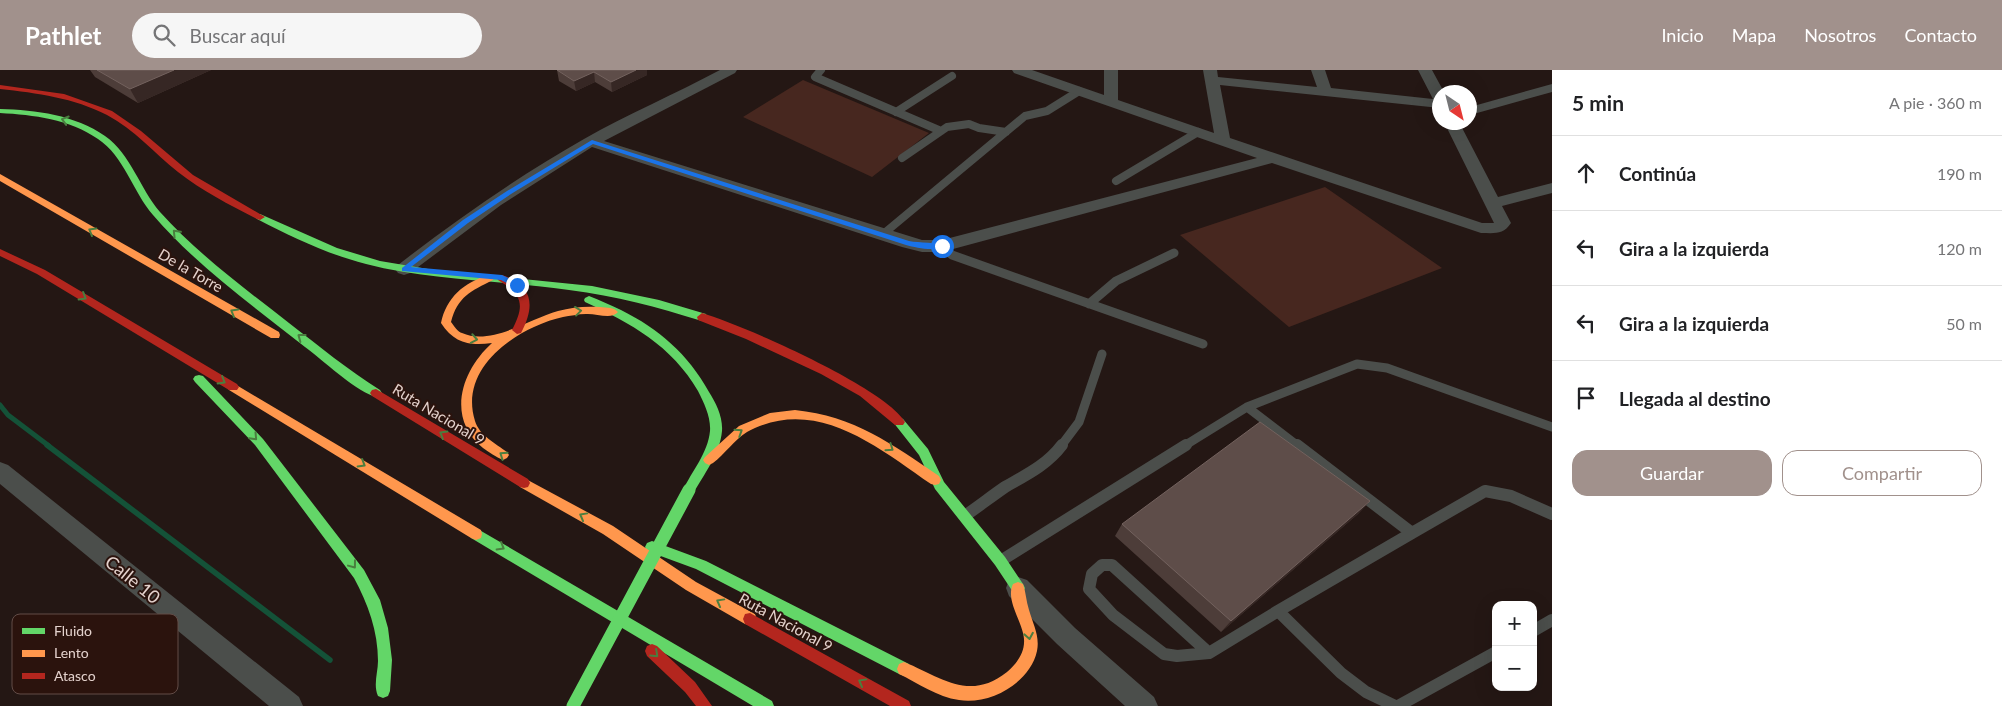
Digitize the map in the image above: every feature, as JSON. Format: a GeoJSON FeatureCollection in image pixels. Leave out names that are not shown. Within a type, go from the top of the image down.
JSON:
{"type":"FeatureCollection","features":[{"type":"Feature","properties":{"kind":"main road"},"geometry":{"type":"LineString","coordinates":[[0,87],[59,94],[88,103],[111,114],[142,134],[185,173],[215,193],[325,247],[376,263],[404,269],[553,284],[610,293],[683,310],[762,342],[840,378],[875,400],[924,452],[936,480],[964,517],[1001,560],[1018,588],[1020,606],[1031,642],[1026,659],[1019,672],[992,689],[963,694],[940,687],[702,565],[608,530]]}},
{"type":"Feature","properties":{"kind":"main road","name":"Ruta Nacional 9"},"geometry":{"type":"LineString","coordinates":[[0,111],[29,112],[65,119],[102,138],[112,148],[155,212],[182,240],[239,290],[367,388],[536,490],[608,530],[691,586],[904,706]]}},
{"type":"Feature","properties":{"kind":"main road","name":"De la Torre"},"geometry":{"type":"LineString","coordinates":[[0,177],[367,388]]}},
{"type":"Feature","properties":{"kind":"main road"},"geometry":{"type":"LineString","coordinates":[[0,243],[41,272],[605,611],[767,706]]}},
{"type":"Feature","properties":{"kind":"main road"},"geometry":{"type":"LineString","coordinates":[[0,252],[41,272]]}},
{"type":"Feature","properties":{"kind":"main road"},"geometry":{"type":"LineString","coordinates":[[489,278],[462,292],[448,308],[446,323],[457,336],[478,341],[504,338]]}},
{"type":"Feature","properties":{"kind":"main road"},"geometry":{"type":"LineString","coordinates":[[502,278],[517,285],[524,293],[528,308],[526,317],[518,330]]}},
{"type":"Feature","properties":{"kind":"main road"},"geometry":{"type":"LineString","coordinates":[[553,284],[618,312],[641,324],[670,344],[688,362],[702,384],[714,412],[715,425],[715,433],[703,464],[573,706]]}},
{"type":"Feature","properties":{"kind":"main road"},"geometry":{"type":"LineString","coordinates":[[536,490],[518,465],[488,444],[471,427],[467,406],[470,383],[480,362],[504,338],[518,330],[560,314],[585,310],[618,312]]}},
{"type":"Feature","properties":{"kind":"main road"},"geometry":{"type":"LineString","coordinates":[[172,351],[259,442],[359,574],[373,600],[381,628],[384,660],[381,699]]}},
{"type":"Feature","properties":{"kind":"main road"},"geometry":{"type":"LineString","coordinates":[[703,464],[715,457],[723,445],[733,436],[762,420],[781,415],[812,414],[831,419],[863,432],[936,480]]}},
{"type":"Feature","properties":{"kind":"main road"},"geometry":{"type":"LineString","coordinates":[[605,611],[645,644],[683,680],[705,706]]}},
{"type":"Feature","properties":{"kind":"street"},"geometry":{"type":"LineString","coordinates":[[404,269],[466,221],[509,192],[592,142],[730,70]]}},
{"type":"Feature","properties":{"kind":"street"},"geometry":{"type":"LineString","coordinates":[[1019,70],[1481,228],[1499,228],[1503,223],[1456,130]]}},
{"type":"Feature","properties":{"kind":"street"},"geometry":{"type":"LineString","coordinates":[[1111,70],[1111,102]]}},
{"type":"Feature","properties":{"kind":"street"},"geometry":{"type":"LineString","coordinates":[[1318,70],[1326,93]]}},
{"type":"Feature","properties":{"kind":"street"},"geometry":{"type":"LineString","coordinates":[[1425,70],[1433,85]]}},
{"type":"Feature","properties":{"kind":"street"},"geometry":{"type":"LineString","coordinates":[[1222,141],[1211,75],[1326,93],[1432,103]]}},
{"type":"Feature","properties":{"kind":"street"},"geometry":{"type":"LineString","coordinates":[[1477,109],[1552,88]]}},
{"type":"Feature","properties":{"kind":"street"},"geometry":{"type":"LineString","coordinates":[[592,142],[882,235],[922,246],[942,246],[1273,158]]}},
{"type":"Feature","properties":{"kind":"street"},"geometry":{"type":"LineString","coordinates":[[1493,203],[1552,188]]}},
{"type":"Feature","properties":{"kind":"street","name":"Calle 10"},"geometry":{"type":"LineString","coordinates":[[0,470],[177,614]]}},
{"type":"Feature","properties":{"kind":"street"},"geometry":{"type":"LineString","coordinates":[[1018,588],[1066,636],[1145,706]]}},
{"type":"Feature","properties":{"kind":"street","name":"Calle 10"},"geometry":{"type":"LineString","coordinates":[[178,615],[290,706]]}},
{"type":"Feature","properties":{"kind":"lane"},"geometry":{"type":"LineString","coordinates":[[821,70],[815,77],[941,131]]}},
{"type":"Feature","properties":{"kind":"lane"},"geometry":{"type":"LineString","coordinates":[[896,112],[952,76]]}},
{"type":"Feature","properties":{"kind":"lane"},"geometry":{"type":"LineString","coordinates":[[882,235],[1026,116],[1035,116],[1048,110],[1079,91]]}},
{"type":"Feature","properties":{"kind":"lane"},"geometry":{"type":"LineString","coordinates":[[902,158],[947,127],[969,124],[979,128],[1006,132]]}},
{"type":"Feature","properties":{"kind":"lane"},"geometry":{"type":"LineString","coordinates":[[1116,181],[1198,132]]}},
{"type":"Feature","properties":{"kind":"lane"},"geometry":{"type":"LineString","coordinates":[[942,246],[952,255],[1203,344]]}},
{"type":"Feature","properties":{"kind":"lane"},"geometry":{"type":"LineString","coordinates":[[1089,304],[1116,282],[1174,253]]}},
{"type":"Feature","properties":{"kind":"lane"},"geometry":{"type":"LineString","coordinates":[[964,517],[1004,488],[1037,469],[1055,454],[1079,422],[1102,354]]}},
{"type":"Feature","properties":{"kind":"lane"},"geometry":{"type":"LineString","coordinates":[[1001,560],[1247,407],[1357,364],[1387,368],[1552,427]]}},
{"type":"Feature","properties":{"kind":"lane"},"geometry":{"type":"LineString","coordinates":[[1247,407],[1412,533]]}},
{"type":"Feature","properties":{"kind":"lane"},"geometry":{"type":"LineString","coordinates":[[1210,653],[1112,566],[1105,563],[1097,566],[1088,581],[1089,589],[1113,616],[1164,654],[1176,656],[1210,653],[1278,610],[1485,491],[1510,496],[1552,514]]}},
{"type":"Feature","properties":{"kind":"lane"},"geometry":{"type":"LineString","coordinates":[[1278,610],[1341,673],[1366,692],[1397,706],[1492,654]]}},
{"type":"Feature","properties":{"kind":"lane"},"geometry":{"type":"LineString","coordinates":[[1537,629],[1552,620]]}},
{"type":"Feature","properties":{"kind":"shaded area"},"geometry":{"type":"Polygon","coordinates":[[[803,80],[929,133],[872,177],[743,117],[803,80]]]}},
{"type":"Feature","properties":{"kind":"shaded area"},"geometry":{"type":"Polygon","coordinates":[[[1325,187],[1442,268],[1289,327],[1180,235],[1325,187]]]}},
{"type":"Feature","properties":{"kind":"building"},"geometry":{"type":"Polygon","coordinates":[[[97,70],[174,70],[130,89],[97,70]]]}},
{"type":"Feature","properties":{"kind":"building"},"geometry":{"type":"Polygon","coordinates":[[[557,70],[636,70],[611,82],[594,72],[574,81],[557,70]]]}},
{"type":"Feature","properties":{"kind":"building"},"geometry":{"type":"Polygon","coordinates":[[[1260,422],[1370,501],[1231,621],[1122,524],[1260,422]]]}},
{"type":"Feature","properties":{"kind":"waterway"},"geometry":{"type":"LineString","coordinates":[[0,405],[8,415],[49,446]]}},
{"type":"Feature","properties":{"kind":"waterway"},"geometry":{"type":"LineString","coordinates":[[47,445],[330,660]]}},
{"type":"Feature","properties":{"kind":"traffic: fast"},"geometry":{"type":"LineString","coordinates":[[0,111],[40,114],[65,120],[101,137],[123,161],[156,213],[190,247],[262,308],[376,393]]}},
{"type":"Feature","properties":{"kind":"traffic: fast"},"geometry":{"type":"LineString","coordinates":[[260,217],[334,250],[380,264],[434,273],[592,289],[659,303],[702,317]]}},
{"type":"Feature","properties":{"kind":"traffic: fast"},"geometry":{"type":"LineString","coordinates":[[589,300],[625,317],[657,336],[684,361],[707,398],[716,421],[715,439],[706,462],[689,490]]}},
{"type":"Feature","properties":{"kind":"traffic: fast"},"geometry":{"type":"LineString","coordinates":[[199,379],[259,442],[359,574],[373,600],[381,628],[385,660],[383,691]]}},
{"type":"Feature","properties":{"kind":"traffic: fast"},"geometry":{"type":"LineString","coordinates":[[899,422],[924,452],[939,485],[1000,561],[1018,588]]}},
{"type":"Feature","properties":{"kind":"traffic: fast"},"geometry":{"type":"LineString","coordinates":[[573,706],[689,490]]}},
{"type":"Feature","properties":{"kind":"traffic: fast"},"geometry":{"type":"LineString","coordinates":[[476,534],[767,706]]}},
{"type":"Feature","properties":{"kind":"traffic: fast"},"geometry":{"type":"LineString","coordinates":[[652,547],[701,565],[904,669]]}},
{"type":"Feature","properties":{"kind":"traffic: slow"},"geometry":{"type":"LineString","coordinates":[[0,177],[275,335]]}},
{"type":"Feature","properties":{"kind":"traffic: slow"},"geometry":{"type":"LineString","coordinates":[[489,278],[466,290],[451,306],[446,323],[457,336],[478,341],[504,338],[517,330],[560,314],[585,310],[613,312]]}},
{"type":"Feature","properties":{"kind":"traffic: slow"},"geometry":{"type":"LineString","coordinates":[[503,455],[483,441],[473,430],[469,422],[467,404],[470,385],[477,367],[487,354],[504,338]]}},
{"type":"Feature","properties":{"kind":"traffic: slow"},"geometry":{"type":"LineString","coordinates":[[233,387],[476,534]]}},
{"type":"Feature","properties":{"kind":"traffic: slow"},"geometry":{"type":"LineString","coordinates":[[709,460],[743,429],[770,418],[795,414],[820,417],[844,424],[891,450],[935,480]]}},
{"type":"Feature","properties":{"kind":"traffic: slow"},"geometry":{"type":"LineString","coordinates":[[524,483],[608,530],[691,586],[750,619]]}},
{"type":"Feature","properties":{"kind":"traffic: slow"},"geometry":{"type":"LineString","coordinates":[[904,669],[938,686],[959,693],[971,694],[995,687],[1007,681],[1025,663],[1030,652],[1031,640],[1029,629],[1022,611],[1018,588]]}},
{"type":"Feature","properties":{"kind":"traffic: jam"},"geometry":{"type":"LineString","coordinates":[[0,87],[48,93],[79,101],[109,113],[139,132],[190,177],[260,217]]}},
{"type":"Feature","properties":{"kind":"traffic: jam"},"geometry":{"type":"LineString","coordinates":[[0,252],[41,272],[233,387]]}},
{"type":"Feature","properties":{"kind":"traffic: jam"},"geometry":{"type":"LineString","coordinates":[[502,278],[517,288],[525,299],[525,313],[517,330]]}},
{"type":"Feature","properties":{"kind":"traffic: jam"},"geometry":{"type":"LineString","coordinates":[[702,317],[762,342],[838,378],[864,393],[899,422]]}},
{"type":"Feature","properties":{"kind":"traffic: jam"},"geometry":{"type":"LineString","coordinates":[[376,393],[524,483]]}},
{"type":"Feature","properties":{"kind":"traffic: jam"},"geometry":{"type":"LineString","coordinates":[[750,619],[904,706]]}},
{"type":"Feature","properties":{"kind":"traffic: jam"},"geometry":{"type":"LineString","coordinates":[[652,651],[690,687],[705,706]]}},
{"type":"Feature","properties":{"kind":"route"},"geometry":{"type":"LineString","coordinates":[[517,285],[502,278],[404,269],[466,221],[509,192],[592,142],[908,244],[942,246]]}}]}
